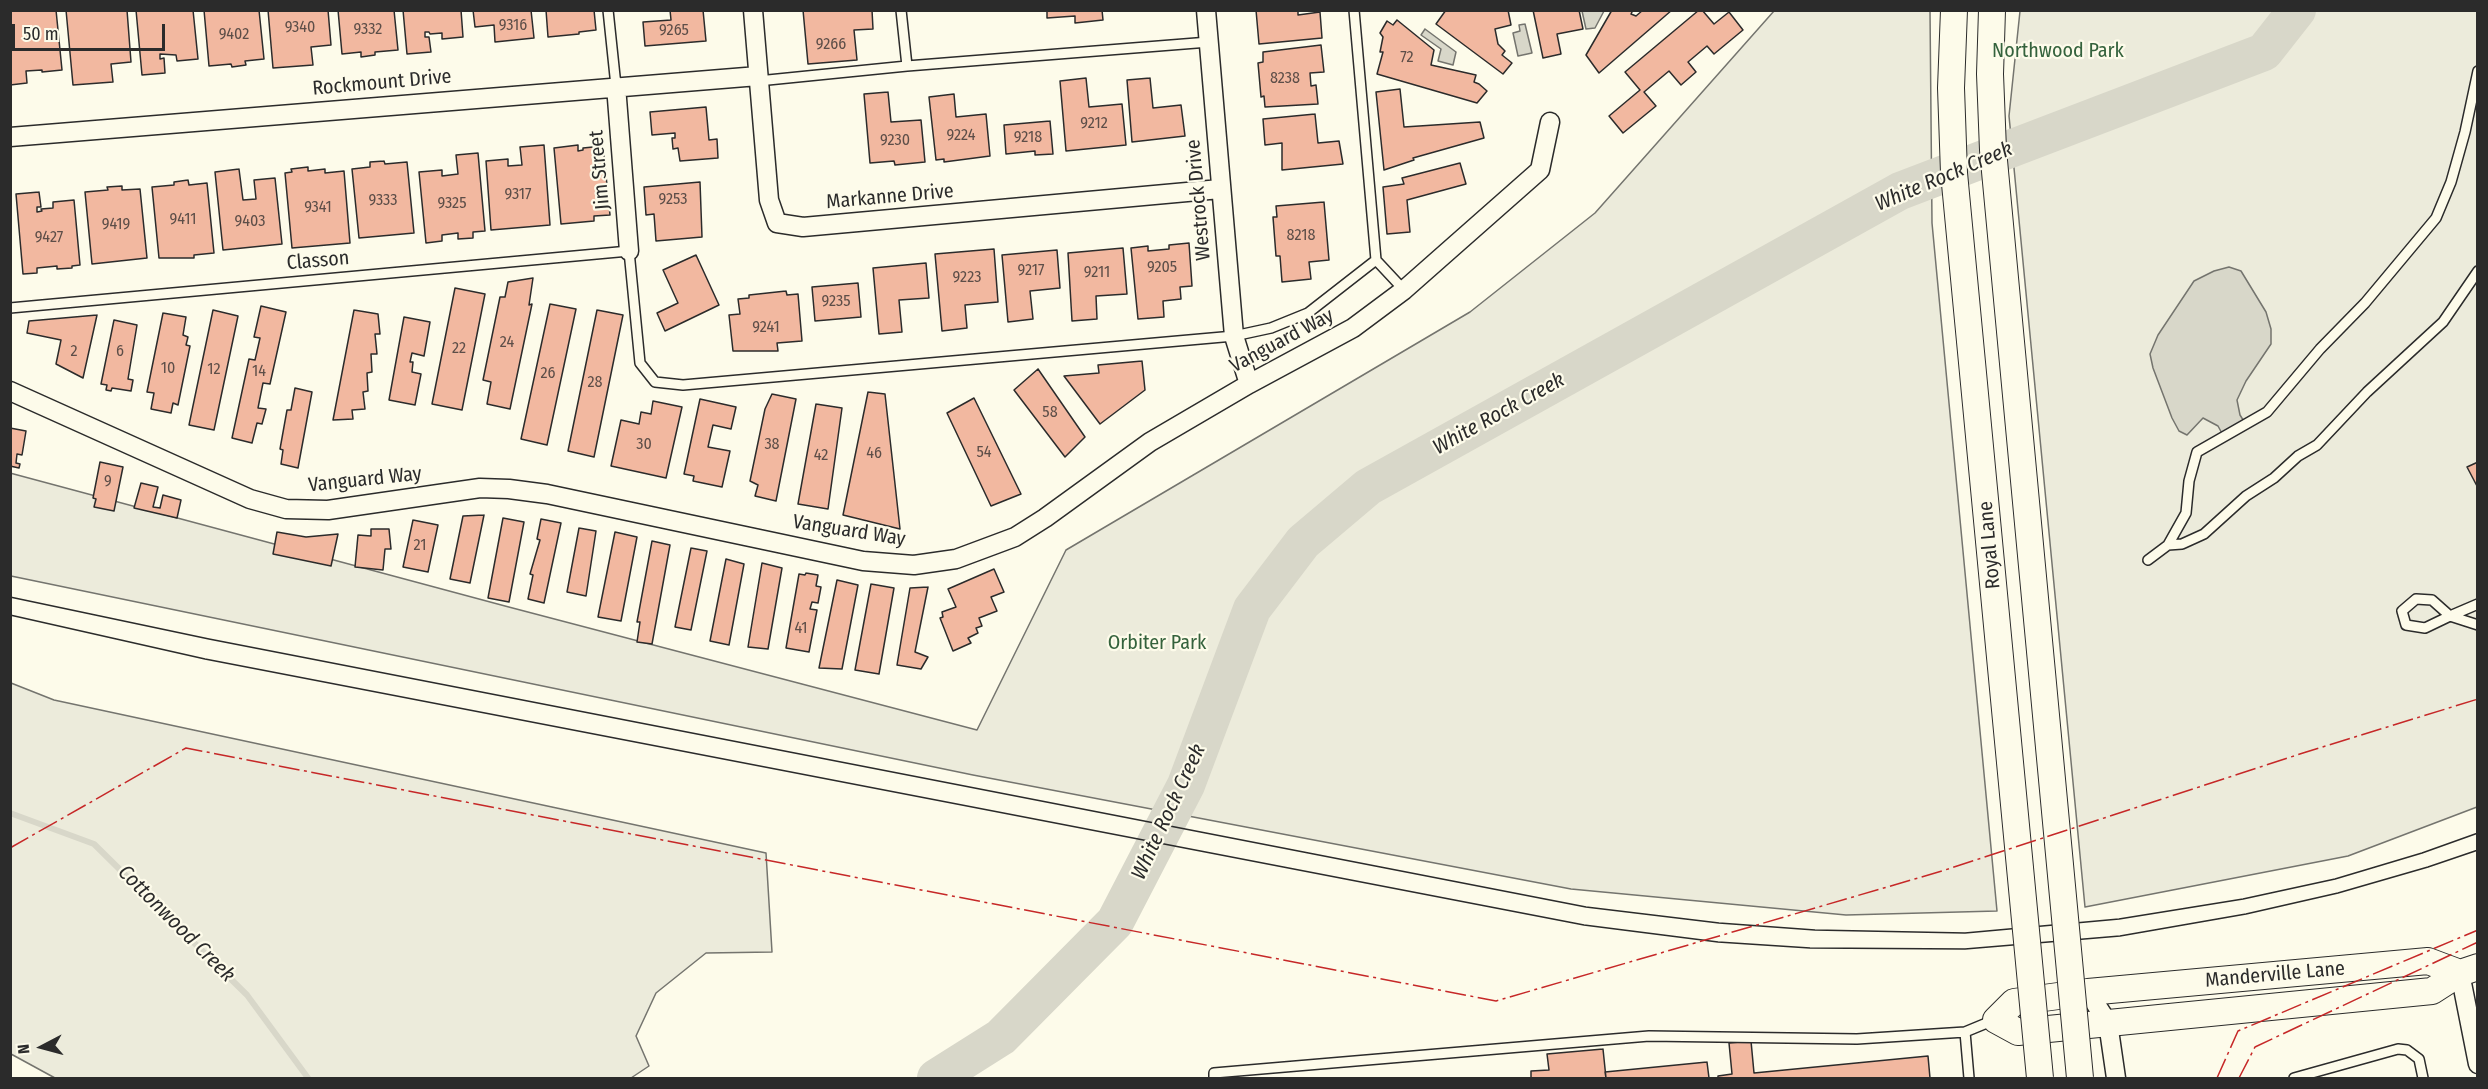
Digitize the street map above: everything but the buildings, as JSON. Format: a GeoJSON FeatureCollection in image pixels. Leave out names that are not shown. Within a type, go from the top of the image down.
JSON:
{"type":"FeatureCollection","features":[{"type":"Feature","properties":{"kind":"main road","name":"Royal Lane"},"geometry":{"type":"LineString","coordinates":[[1954,10],[1951,88],[1954,173],[2040,1078]]}},
{"type":"Feature","properties":{"kind":"main road","name":"Royal Lane"},"geometry":{"type":"LineString","coordinates":[[1992,10],[1990,74],[1993,150],[2080,1078]]}},
{"type":"Feature","properties":{"kind":"main road","name":"Manderville Lane"},"geometry":{"type":"LineString","coordinates":[[2428,961],[2469,970],[2432,991],[2018,1032],[1995,1020],[2014,1002],[2088,992],[2428,961]]}},
{"type":"Feature","properties":{"kind":"street","name":"Markanne Drive"},"geometry":{"type":"LineString","coordinates":[[753,10],[769,200],[777,223],[803,227],[1220,189]]}},
{"type":"Feature","properties":{"kind":"street","name":"Westrock Drive"},"geometry":{"type":"LineString","coordinates":[[1206,10],[1234,336],[1249,384]]}},
{"type":"Feature","properties":{"kind":"street","name":"Rockmount Drive"},"geometry":{"type":"LineString","coordinates":[[10,137],[616,86],[758,78]]}},
{"type":"Feature","properties":{"kind":"street","name":"Jim Street"},"geometry":{"type":"LineString","coordinates":[[616,86],[629,251]]}},
{"type":"Feature","properties":{"kind":"street","name":"Vanguard Way"},"geometry":{"type":"LineString","coordinates":[[10,392],[250,499],[286,509],[328,510],[480,488],[509,489],[547,494],[863,561],[914,564],[956,559],[1015,537],[1046,518],[1150,442],[1249,384],[1353,328],[1404,290],[1540,170],[1550,122]]}},
{"type":"Feature","properties":{"kind":"street"},"geometry":{"type":"LineString","coordinates":[[2469,970],[2478,1064]]}},
{"type":"Feature","properties":{"kind":"street"},"geometry":{"type":"LineString","coordinates":[[2088,992],[2108,1023],[2116,1078]]}},
{"type":"Feature","properties":{"kind":"lane"},"geometry":{"type":"LineString","coordinates":[[608,10],[616,86]]}},
{"type":"Feature","properties":{"kind":"lane"},"geometry":{"type":"LineString","coordinates":[[901,10],[906,66]]}},
{"type":"Feature","properties":{"kind":"lane"},"geometry":{"type":"LineString","coordinates":[[1354,10],[1376,260],[1404,290]]}},
{"type":"Feature","properties":{"kind":"lane"},"geometry":{"type":"LineString","coordinates":[[758,78],[1209,42]]}},
{"type":"Feature","properties":{"kind":"lane"},"geometry":{"type":"LineString","coordinates":[[2148,560],[2168,545],[2186,513],[2189,481],[2197,452],[2267,412],[2320,349],[2365,303],[2436,218],[2451,182],[2478,71]]}},
{"type":"Feature","properties":{"kind":"lane"},"geometry":{"type":"LineString","coordinates":[[629,251],[640,363],[655,382],[683,385],[1234,336],[1272,328],[1308,313],[1376,260]]}},
{"type":"Feature","properties":{"kind":"lane","name":"Classon"},"geometry":{"type":"LineString","coordinates":[[10,308],[629,251]]}},
{"type":"Feature","properties":{"kind":"lane"},"geometry":{"type":"LineString","coordinates":[[2168,545],[2182,544],[2204,534],[2247,496],[2274,478],[2298,456],[2317,445],[2367,392],[2443,322],[2478,271]]}},
{"type":"Feature","properties":{"kind":"lane"},"geometry":{"type":"LineString","coordinates":[[2478,604],[2450,616],[2425,628],[2406,624],[2402,611],[2416,599],[2432,600],[2450,616],[2478,625]]}},
{"type":"Feature","properties":{"kind":"lane"},"geometry":{"type":"LineString","coordinates":[[1214,1078],[1214,1073],[1649,1036],[1857,1039],[1965,1032],[1995,1020]]}},
{"type":"Feature","properties":{"kind":"lane"},"geometry":{"type":"LineString","coordinates":[[1965,1032],[1969,1078]]}},
{"type":"Feature","properties":{"kind":"lane"},"geometry":{"type":"LineString","coordinates":[[2294,1078],[2398,1049],[2407,1050],[2419,1059],[2423,1078]]}},
{"type":"Feature","properties":{"kind":"green space","name":"Orbiter Park"},"geometry":{"type":"Polygon","coordinates":[[[1774,11],[1930,11],[1932,223],[1997,911],[1846,915],[1571,889],[973,775],[11,576],[10,473],[977,730],[1066,550],[1470,312],[1595,213],[1774,11]]]}},
{"type":"Feature","properties":{"kind":"green space","name":"Northwood Park"},"geometry":{"type":"Polygon","coordinates":[[[2020,11],[2477,11],[2477,807],[2348,856],[2085,907],[2009,116],[2020,11]]]}},
{"type":"Feature","properties":{"kind":"green space"},"geometry":{"type":"Polygon","coordinates":[[[11,683],[54,700],[766,853],[772,952],[706,953],[656,993],[636,1036],[649,1066],[631,1078],[55,1078],[11,1054],[11,683]]]}},
{"type":"Feature","properties":{"kind":"shaded area"},"geometry":{"type":"Polygon","coordinates":[[[1582,10],[1604,11],[1595,28],[1586,29],[1582,10]]]}},
{"type":"Feature","properties":{"kind":"shaded area"},"geometry":{"type":"Polygon","coordinates":[[[1525,24],[1532,53],[1518,56],[1513,33],[1520,31],[1519,25],[1525,24]]]}},
{"type":"Feature","properties":{"kind":"shaded area"},"geometry":{"type":"Polygon","coordinates":[[[1425,29],[1456,52],[1453,65],[1438,61],[1441,49],[1421,35],[1425,29]]]}},
{"type":"Feature","properties":{"kind":"shaded area"},"geometry":{"type":"Polygon","coordinates":[[[2229,267],[2241,271],[2266,312],[2271,329],[2271,344],[2246,381],[2237,400],[2240,415],[2245,423],[2224,437],[2218,426],[2203,418],[2187,435],[2179,431],[2172,418],[2150,354],[2158,335],[2194,281],[2214,271],[2229,267]]]}},
{"type":"Feature","properties":{"kind":"waterway","name":"White Rock Creek"},"geometry":{"type":"LineString","coordinates":[[936,1078],[1001,1037],[1115,922],[1186,785],[1252,609],[1303,542],[1368,487],[1900,191],[2264,52],[2297,10]]}},
{"type":"Feature","properties":{"kind":"waterway","name":"Cottonwood Creek"},"geometry":{"type":"LineString","coordinates":[[10,813],[94,844],[247,995],[308,1078]]}},
{"type":"Feature","properties":{"kind":"tram line"},"geometry":{"type":"LineString","coordinates":[[10,597],[209,639],[1586,907],[1719,923],[1815,930],[1965,933],[2119,919],[2243,899],[2335,879],[2422,853],[2478,833]]}},
{"type":"Feature","properties":{"kind":"tram line"},"geometry":{"type":"LineString","coordinates":[[10,615],[205,659],[1584,925],[1718,942],[1810,948],[1965,949],[2120,936],[2246,914],[2338,893],[2478,850]]}},
{"type":"Feature","properties":{"kind":"power"},"geometry":{"type":"LineString","coordinates":[[10,848],[186,748],[1496,1001],[1942,871],[2303,753],[2478,699]]}},
{"type":"Feature","properties":{"kind":"power"},"geometry":{"type":"LineString","coordinates":[[2217,1078],[2238,1031],[2478,930]]}},
{"type":"Feature","properties":{"kind":"power"},"geometry":{"type":"LineString","coordinates":[[2239,1078],[2255,1047],[2478,942]]}}]}
